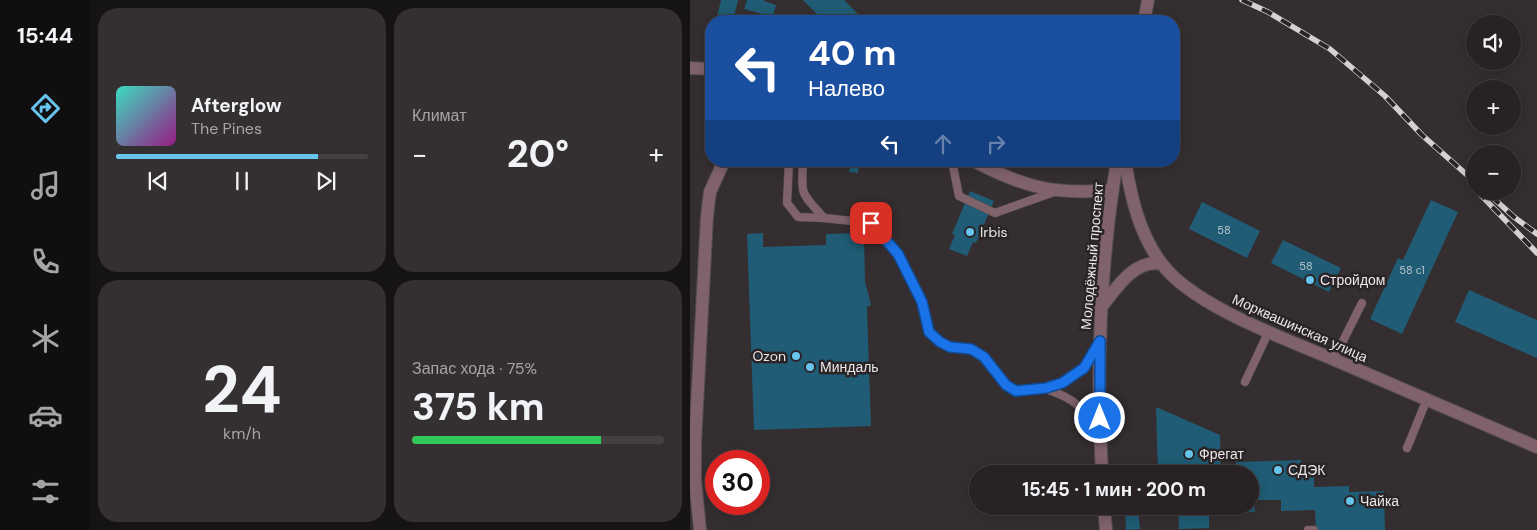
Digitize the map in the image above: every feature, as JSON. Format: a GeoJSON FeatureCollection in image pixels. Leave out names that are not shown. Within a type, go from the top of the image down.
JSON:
{"type":"FeatureCollection","features":[{"type":"Feature","properties":{"kind":"street"},"geometry":{"type":"LineString","coordinates":[[1145,15],[1148,0]]}},
{"type":"Feature","properties":{"kind":"street"},"geometry":{"type":"LineString","coordinates":[[690,68],[705,69]]}},
{"type":"Feature","properties":{"kind":"street"},"geometry":{"type":"LineString","coordinates":[[700,530],[693,478],[696,397],[707,216],[710,192],[721,167]]}},
{"type":"Feature","properties":{"kind":"street"},"geometry":{"type":"LineString","coordinates":[[985,167],[1004,177],[1042,189],[1094,192],[1112,190]]}},
{"type":"Feature","properties":{"kind":"street","name":"Молодёжный проспект"},"geometry":{"type":"LineString","coordinates":[[1102,465],[1100,309],[1116,167]]}},
{"type":"Feature","properties":{"kind":"street","name":"Морквашинская улица"},"geometry":{"type":"LineString","coordinates":[[1126,167],[1135,210],[1144,233],[1162,264],[1183,284],[1223,310],[1268,331],[1537,447]]}},
{"type":"Feature","properties":{"kind":"street"},"geometry":{"type":"LineString","coordinates":[[1100,309],[1120,284],[1138,268],[1144,264],[1154,262],[1162,264]]}},
{"type":"Feature","properties":{"kind":"street"},"geometry":{"type":"LineString","coordinates":[[1105,515],[1106,530]]}},
{"type":"Feature","properties":{"kind":"lane"},"geometry":{"type":"LineString","coordinates":[[789,167],[787,203],[798,217],[871,223],[898,254],[922,302],[929,332],[940,342],[950,347],[971,349],[984,357],[1006,385],[1016,391],[1046,388],[1062,383],[1084,368],[1100,341]]}},
{"type":"Feature","properties":{"kind":"lane"},"geometry":{"type":"LineString","coordinates":[[803,167],[802,189],[806,200],[824,218]]}},
{"type":"Feature","properties":{"kind":"lane"},"geometry":{"type":"LineString","coordinates":[[953,167],[959,196],[996,214],[1058,191]]}},
{"type":"Feature","properties":{"kind":"lane"},"geometry":{"type":"LineString","coordinates":[[1334,359],[1362,303]]}},
{"type":"Feature","properties":{"kind":"lane"},"geometry":{"type":"LineString","coordinates":[[1245,382],[1268,331]]}},
{"type":"Feature","properties":{"kind":"lane"},"geometry":{"type":"LineString","coordinates":[[1046,388],[1064,395],[1081,406],[1100,437]]}},
{"type":"Feature","properties":{"kind":"lane"},"geometry":{"type":"LineString","coordinates":[[1407,448],[1427,400]]}},
{"type":"Feature","properties":{"kind":"lane"},"geometry":{"type":"LineString","coordinates":[[1308,530],[1314,530]]}},
{"type":"Feature","properties":{"kind":"building"},"geometry":{"type":"Polygon","coordinates":[[[721,0],[738,0],[734,15],[717,15],[721,0]]]}},
{"type":"Feature","properties":{"kind":"building"},"geometry":{"type":"Polygon","coordinates":[[[747,0],[764,0],[776,5],[774,15],[766,15],[744,9],[747,0]]]}},
{"type":"Feature","properties":{"kind":"building"},"geometry":{"type":"Polygon","coordinates":[[[803,0],[844,0],[859,15],[818,15],[803,0]]]}},
{"type":"Feature","properties":{"kind":"building"},"geometry":{"type":"Polygon","coordinates":[[[850,167],[859,167],[858,173],[849,172],[850,167]]]}},
{"type":"Feature","properties":{"kind":"building"},"geometry":{"type":"Polygon","coordinates":[[[970,191],[994,201],[976,243],[973,242],[967,256],[949,249],[955,235],[952,234],[970,191]]]}},
{"type":"Feature","properties":{"kind":"building"},"geometry":{"type":"Polygon","coordinates":[[[1431,200],[1458,212],[1402,334],[1370,319],[1398,258],[1403,260],[1431,200]]]}},
{"type":"Feature","properties":{"kind":"building"},"geometry":{"type":"Polygon","coordinates":[[[1202,202],[1260,231],[1247,258],[1189,229],[1202,202]]]}},
{"type":"Feature","properties":{"kind":"building","name":"Миндаль"},"geometry":{"type":"Polygon","coordinates":[[[763,233],[763,247],[826,245],[826,234],[864,233],[865,282],[871,305],[867,307],[871,426],[754,430],[747,234],[763,233]]]}},
{"type":"Feature","properties":{"kind":"building"},"geometry":{"type":"Polygon","coordinates":[[[1283,240],[1341,268],[1329,292],[1271,263],[1283,240]]]}},
{"type":"Feature","properties":{"kind":"building"},"geometry":{"type":"Polygon","coordinates":[[[1469,290],[1537,320],[1537,358],[1455,322],[1469,290]]]}},
{"type":"Feature","properties":{"kind":"building","name":"Фрегат"},"geometry":{"type":"Polygon","coordinates":[[[1156,407],[1220,435],[1221,465],[1158,465],[1156,407]]]}},
{"type":"Feature","properties":{"kind":"building"},"geometry":{"type":"Polygon","coordinates":[[[1301,460],[1301,477],[1314,477],[1314,487],[1349,486],[1349,492],[1384,491],[1385,530],[1316,530],[1315,510],[1281,511],[1281,500],[1259,500],[1259,465],[1236,465],[1236,462],[1301,460]]]}},
{"type":"Feature","properties":{"kind":"building"},"geometry":{"type":"Polygon","coordinates":[[[1125,515],[1139,515],[1140,529],[1126,530],[1125,515]]]}},
{"type":"Feature","properties":{"kind":"building"},"geometry":{"type":"Polygon","coordinates":[[[1178,515],[1209,515],[1209,528],[1179,529],[1178,515]]]}},
{"type":"Feature","properties":{"kind":"railway"},"geometry":{"type":"LineString","coordinates":[[1242,0],[1268,12],[1330,49],[1385,96],[1422,135],[1466,174]]}},
{"type":"Feature","properties":{"kind":"railway"},"geometry":{"type":"LineString","coordinates":[[1486,200],[1537,253]]}},
{"type":"Feature","properties":{"kind":"railway"},"geometry":{"type":"LineString","coordinates":[[1495,200],[1537,234]]}},
{"type":"Feature","properties":{"kind":"place","name":"Irbis"},"geometry":{"type":"Point","coordinates":[970,232]}},
{"type":"Feature","properties":{"kind":"place","name":"Стройдом"},"geometry":{"type":"Point","coordinates":[1310,280]}},
{"type":"Feature","properties":{"kind":"place","name":"Ozon"},"geometry":{"type":"Point","coordinates":[796,356]}},
{"type":"Feature","properties":{"kind":"place","name":"Миндаль"},"geometry":{"type":"Point","coordinates":[810,367]}},
{"type":"Feature","properties":{"kind":"place","name":"Фрегат"},"geometry":{"type":"Point","coordinates":[1189,454]}},
{"type":"Feature","properties":{"kind":"place","name":"СДЭК"},"geometry":{"type":"Point","coordinates":[1278,470]}},
{"type":"Feature","properties":{"kind":"place","name":"Чайка"},"geometry":{"type":"Point","coordinates":[1350,501]}},
{"type":"Feature","properties":{"kind":"route"},"geometry":{"type":"LineString","coordinates":[[871,223],[898,254],[922,302],[929,332],[940,342],[950,347],[971,349],[984,357],[1006,385],[1016,391],[1046,388],[1062,383],[1084,368],[1100,341],[1100,418]]}}]}
